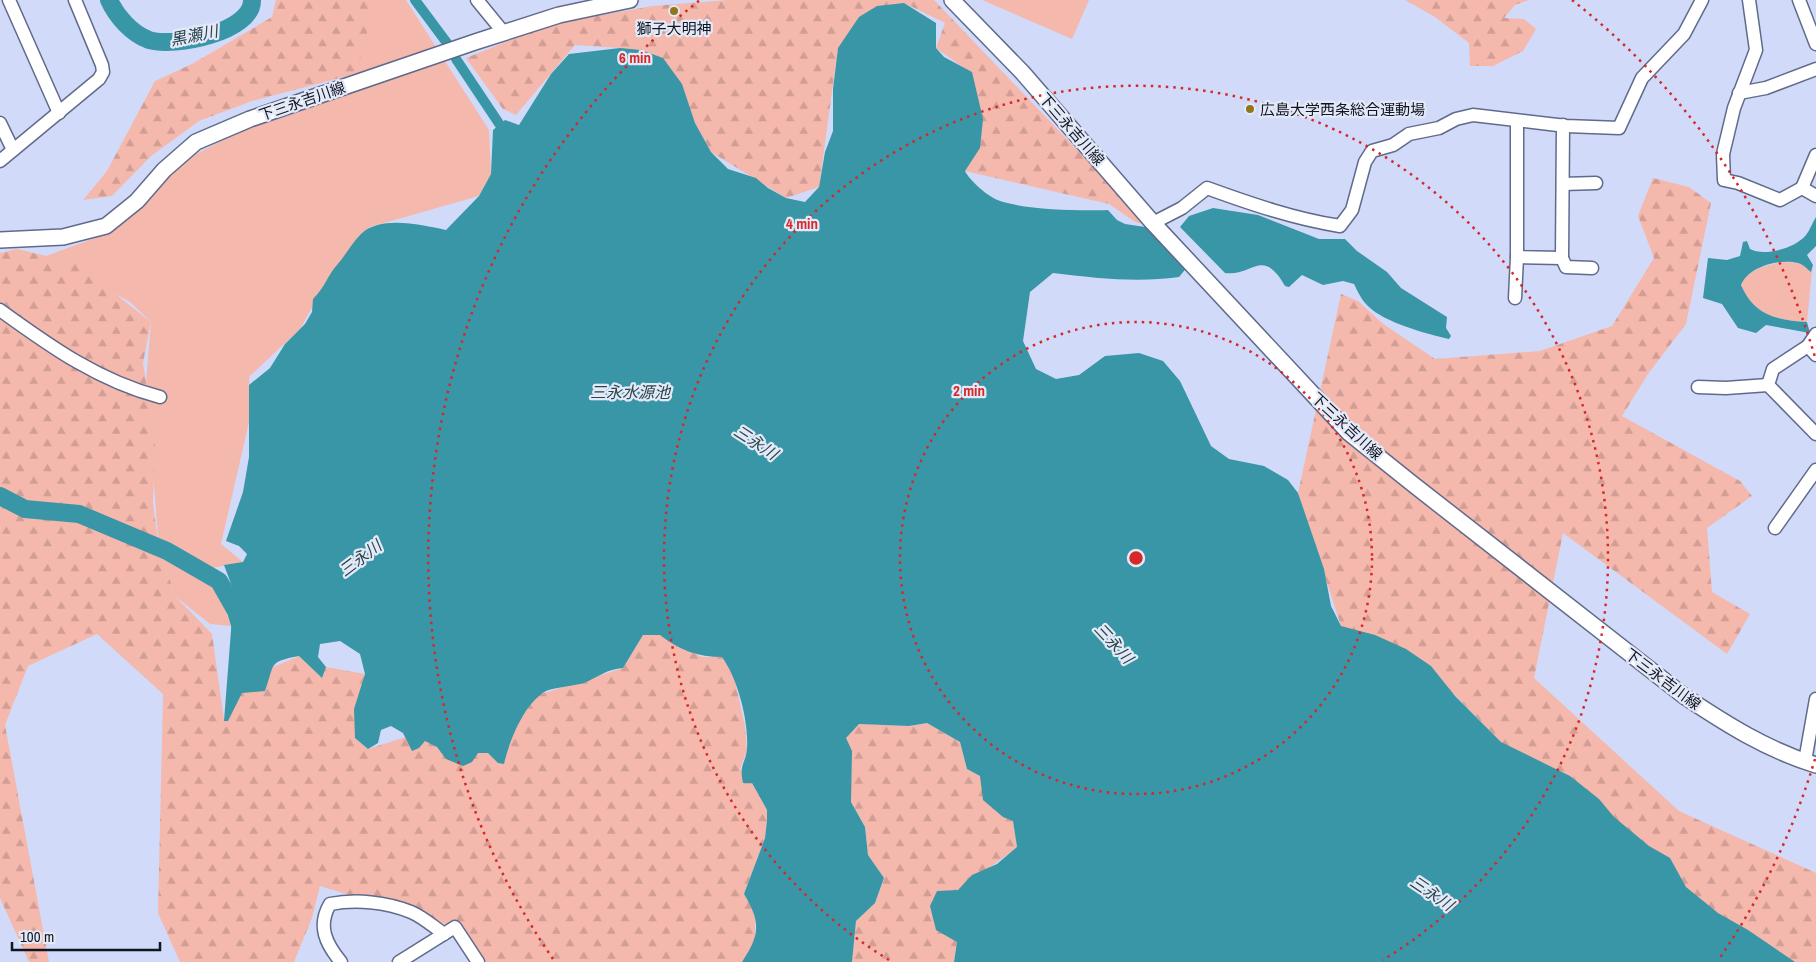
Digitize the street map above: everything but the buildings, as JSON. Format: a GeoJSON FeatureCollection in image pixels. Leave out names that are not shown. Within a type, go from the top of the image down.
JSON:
{"type":"FeatureCollection","features":[{"type":"Feature","properties":{"kind":"main road","name":"下三永吉川線"},"geometry":{"type":"LineString","coordinates":[[0,240],[63,237],[106,226],[137,200],[164,170],[196,142],[250,119],[559,15],[630,0]]}},
{"type":"Feature","properties":{"kind":"main road","name":"下三永吉川線"},"geometry":{"type":"LineString","coordinates":[[952,0],[1022,72],[1153,223],[1276,357],[1364,444],[1684,696],[1728,726],[1770,748],[1810,763]]}},
{"type":"Feature","properties":{"kind":"street"},"geometry":{"type":"LineString","coordinates":[[9,0],[59,112]]}},
{"type":"Feature","properties":{"kind":"street"},"geometry":{"type":"LineString","coordinates":[[0,161],[99,79],[103,72],[102,65],[75,0]]}},
{"type":"Feature","properties":{"kind":"street"},"geometry":{"type":"LineString","coordinates":[[477,0],[504,33]]}},
{"type":"Feature","properties":{"kind":"street"},"geometry":{"type":"LineString","coordinates":[[1153,223],[1182,208],[1207,188],[1249,203],[1318,222],[1340,226],[1352,210],[1365,162],[1372,151],[1393,145],[1409,134],[1439,128],[1456,118],[1473,115],[1563,125],[1619,128],[1642,78],[1684,34],[1702,0]]}},
{"type":"Feature","properties":{"kind":"street"},"geometry":{"type":"LineString","coordinates":[[1749,0],[1756,50],[1739,93],[1723,154],[1724,180],[1738,183],[1780,200],[1802,188],[1816,155]]}},
{"type":"Feature","properties":{"kind":"street"},"geometry":{"type":"LineString","coordinates":[[1799,0],[1816,44]]}},
{"type":"Feature","properties":{"kind":"street"},"geometry":{"type":"LineString","coordinates":[[1739,93],[1766,88],[1816,69]]}},
{"type":"Feature","properties":{"kind":"street"},"geometry":{"type":"LineString","coordinates":[[1515,298],[1517,120]]}},
{"type":"Feature","properties":{"kind":"street"},"geometry":{"type":"LineString","coordinates":[[0,122],[13,150]]}},
{"type":"Feature","properties":{"kind":"street"},"geometry":{"type":"LineString","coordinates":[[1563,125],[1562,258],[1566,267],[1592,268]]}},
{"type":"Feature","properties":{"kind":"street"},"geometry":{"type":"LineString","coordinates":[[1562,184],[1596,182]]}},
{"type":"Feature","properties":{"kind":"street"},"geometry":{"type":"LineString","coordinates":[[1802,188],[1816,196]]}},
{"type":"Feature","properties":{"kind":"street"},"geometry":{"type":"LineString","coordinates":[[1516,257],[1562,258]]}},
{"type":"Feature","properties":{"kind":"street"},"geometry":{"type":"LineString","coordinates":[[0,310],[56,351],[101,377],[137,391],[160,397]]}},
{"type":"Feature","properties":{"kind":"street"},"geometry":{"type":"LineString","coordinates":[[1768,385],[1773,369],[1812,350],[1816,334]]}},
{"type":"Feature","properties":{"kind":"street"},"geometry":{"type":"LineString","coordinates":[[1698,387],[1726,388],[1768,385],[1816,434]]}},
{"type":"Feature","properties":{"kind":"street"},"geometry":{"type":"LineString","coordinates":[[1775,528],[1816,470]]}},
{"type":"Feature","properties":{"kind":"street"},"geometry":{"type":"LineString","coordinates":[[1810,763],[1816,700]]}},
{"type":"Feature","properties":{"kind":"street"},"geometry":{"type":"LineString","coordinates":[[341,962],[327,945],[323,916],[330,904],[346,901],[389,905],[412,913],[444,934]]}},
{"type":"Feature","properties":{"kind":"street"},"geometry":{"type":"LineString","coordinates":[[399,962],[455,927],[478,962]]}},
{"type":"Feature","properties":{"kind":"green space"},"geometry":{"type":"Polygon","coordinates":[[[276,0],[370,0],[366,41],[355,74],[252,101],[199,121],[151,156],[112,196],[83,200],[107,171],[155,81],[192,64],[272,17],[276,0]]]}},
{"type":"Feature","properties":{"kind":"green space"},"geometry":{"type":"Polygon","coordinates":[[[368,0],[406,0],[489,130],[491,174],[479,196],[370,227],[329,278],[300,329],[249,377],[250,418],[221,544],[243,562],[212,568],[231,626],[210,624],[176,597],[159,550],[146,382],[151,322],[130,302],[46,256],[114,231],[164,170],[355,74],[368,0]]]}},
{"type":"Feature","properties":{"kind":"green space"},"geometry":{"type":"Polygon","coordinates":[[[728,0],[934,0],[1150,226],[1135,222],[1109,204],[965,171],[964,68],[936,48],[945,23],[904,3],[838,48],[819,187],[786,198],[711,152],[695,123],[620,48],[575,45],[516,115],[503,109],[466,58],[548,25],[652,6],[728,0]]]}},
{"type":"Feature","properties":{"kind":"green space"},"geometry":{"type":"Polygon","coordinates":[[[982,0],[1089,0],[1072,39],[982,0]]]}},
{"type":"Feature","properties":{"kind":"green space"},"geometry":{"type":"Polygon","coordinates":[[[1405,0],[1529,0],[1515,5],[1504,18],[1524,19],[1536,29],[1523,51],[1493,66],[1470,66],[1469,43],[1435,17],[1405,0]]]}},
{"type":"Feature","properties":{"kind":"green space"},"geometry":{"type":"Polygon","coordinates":[[[1653,178],[1689,187],[1711,203],[1686,324],[1648,374],[1622,416],[1740,481],[1752,496],[1707,528],[1712,592],[1750,614],[1727,654],[1563,533],[1534,678],[1679,811],[1816,873],[1816,962],[1783,962],[1658,879],[1501,742],[1415,655],[1341,626],[1298,493],[1341,294],[1358,301],[1382,323],[1435,359],[1540,351],[1612,326],[1654,258],[1638,216],[1653,178]]]}},
{"type":"Feature","properties":{"kind":"green space"},"geometry":{"type":"Polygon","coordinates":[[[17,249],[76,263],[151,322],[143,363],[155,440],[153,503],[159,549],[176,597],[212,634],[224,720],[242,692],[271,668],[299,656],[322,678],[326,667],[365,674],[355,738],[368,749],[623,668],[643,635],[660,635],[702,657],[722,657],[733,672],[745,726],[747,750],[740,769],[752,783],[767,810],[765,838],[744,894],[755,912],[755,942],[742,962],[474,962],[455,927],[320,886],[312,918],[294,962],[180,962],[158,913],[163,694],[97,634],[28,666],[5,725],[49,962],[29,962],[0,898],[0,253],[17,249]]]}},
{"type":"Feature","properties":{"kind":"green space"},"geometry":{"type":"Polygon","coordinates":[[[1785,262],[1800,263],[1812,271],[1807,322],[1785,320],[1767,314],[1752,303],[1741,285],[1753,271],[1772,264],[1785,262]]]}},
{"type":"Feature","properties":{"kind":"green space"},"geometry":{"type":"Polygon","coordinates":[[[927,723],[960,742],[967,769],[980,776],[1013,821],[1017,848],[958,890],[957,942],[954,962],[852,962],[856,921],[875,903],[884,879],[868,855],[865,827],[851,802],[845,738],[859,724],[909,726],[927,723]]]}},
{"type":"Feature","properties":{"kind":"water","name":"三永水源池"},"geometry":{"type":"Polygon","coordinates":[[[904,3],[936,23],[936,48],[944,57],[972,72],[983,119],[980,148],[965,171],[980,188],[990,196],[1011,204],[1068,210],[1108,210],[1117,220],[1125,224],[1152,228],[1188,266],[1179,277],[1148,280],[1100,278],[1053,273],[1030,292],[1023,341],[1036,369],[1056,379],[1079,375],[1105,356],[1139,353],[1163,361],[1180,381],[1211,446],[1229,459],[1264,466],[1288,480],[1298,493],[1324,569],[1331,606],[1341,626],[1375,635],[1406,649],[1431,666],[1455,696],[1501,742],[1570,776],[1599,799],[1614,817],[1649,846],[1670,858],[1686,887],[1718,913],[1748,930],[1795,962],[954,962],[957,942],[936,930],[930,906],[937,891],[958,890],[972,875],[997,864],[1017,847],[1013,821],[1003,817],[983,800],[980,776],[967,769],[960,742],[927,723],[909,726],[859,724],[846,738],[852,751],[851,802],[865,827],[868,855],[884,878],[875,903],[856,921],[852,962],[742,962],[752,944],[756,928],[756,921],[750,904],[744,894],[765,838],[767,810],[752,783],[743,783],[742,768],[747,749],[744,714],[733,677],[722,657],[705,656],[689,652],[674,645],[660,635],[643,635],[623,668],[607,672],[584,683],[546,691],[538,697],[524,714],[504,764],[498,763],[488,753],[478,753],[472,762],[463,766],[446,759],[437,747],[425,741],[419,748],[412,751],[403,733],[391,726],[381,730],[378,743],[368,749],[355,738],[354,709],[365,674],[360,654],[340,641],[320,644],[318,657],[326,667],[322,678],[299,656],[282,660],[274,666],[265,691],[242,693],[228,721],[224,721],[234,592],[224,565],[243,562],[247,554],[239,546],[226,541],[243,492],[249,457],[249,385],[270,368],[285,344],[305,324],[312,312],[313,299],[361,234],[369,228],[390,223],[413,224],[446,230],[479,196],[491,174],[493,130],[505,120],[519,125],[551,74],[569,54],[620,48],[641,50],[663,58],[682,84],[695,123],[711,152],[728,169],[756,178],[768,188],[786,198],[805,202],[819,187],[825,152],[833,131],[833,89],[838,48],[859,17],[877,6],[904,3]]]}},
{"type":"Feature","properties":{"kind":"water"},"geometry":{"type":"Polygon","coordinates":[[[1213,208],[1258,215],[1319,239],[1345,239],[1357,251],[1387,272],[1401,288],[1447,317],[1446,328],[1451,336],[1449,339],[1429,334],[1385,318],[1367,305],[1354,284],[1343,281],[1323,285],[1302,275],[1289,287],[1285,286],[1277,274],[1270,268],[1263,265],[1235,273],[1225,273],[1180,227],[1189,216],[1213,208]]]}},
{"type":"Feature","properties":{"kind":"water"},"geometry":{"type":"Polygon","coordinates":[[[1816,217],[1816,246],[1807,255],[1813,265],[1811,272],[1798,263],[1773,263],[1750,273],[1741,285],[1752,303],[1759,309],[1785,320],[1807,322],[1810,333],[1766,325],[1756,333],[1738,328],[1722,304],[1703,298],[1708,258],[1727,260],[1740,256],[1743,242],[1747,241],[1750,249],[1756,251],[1771,252],[1788,247],[1806,235],[1816,217]]]}},
{"type":"Feature","properties":{"kind":"waterway","name":"黒瀬川"},"geometry":{"type":"LineString","coordinates":[[109,0],[120,18],[131,29],[149,40],[161,42],[193,39],[226,29],[240,21],[249,11],[252,0]]}},
{"type":"Feature","properties":{"kind":"waterway"},"geometry":{"type":"LineString","coordinates":[[415,0],[447,43]]}},
{"type":"Feature","properties":{"kind":"waterway"},"geometry":{"type":"LineString","coordinates":[[456,59],[500,125]]}},
{"type":"Feature","properties":{"kind":"waterway","name":"三永川"},"geometry":{"type":"LineString","coordinates":[[0,496],[25,509],[79,514],[167,551],[219,581],[236,611],[241,628]]}},
{"type":"Feature","properties":{"kind":"place","name":"獅子大明神"},"geometry":{"type":"Point","coordinates":[674,11]}},
{"type":"Feature","properties":{"kind":"place","name":"広島大学西条総合運動場"},"geometry":{"type":"Point","coordinates":[1250,109]}}]}
